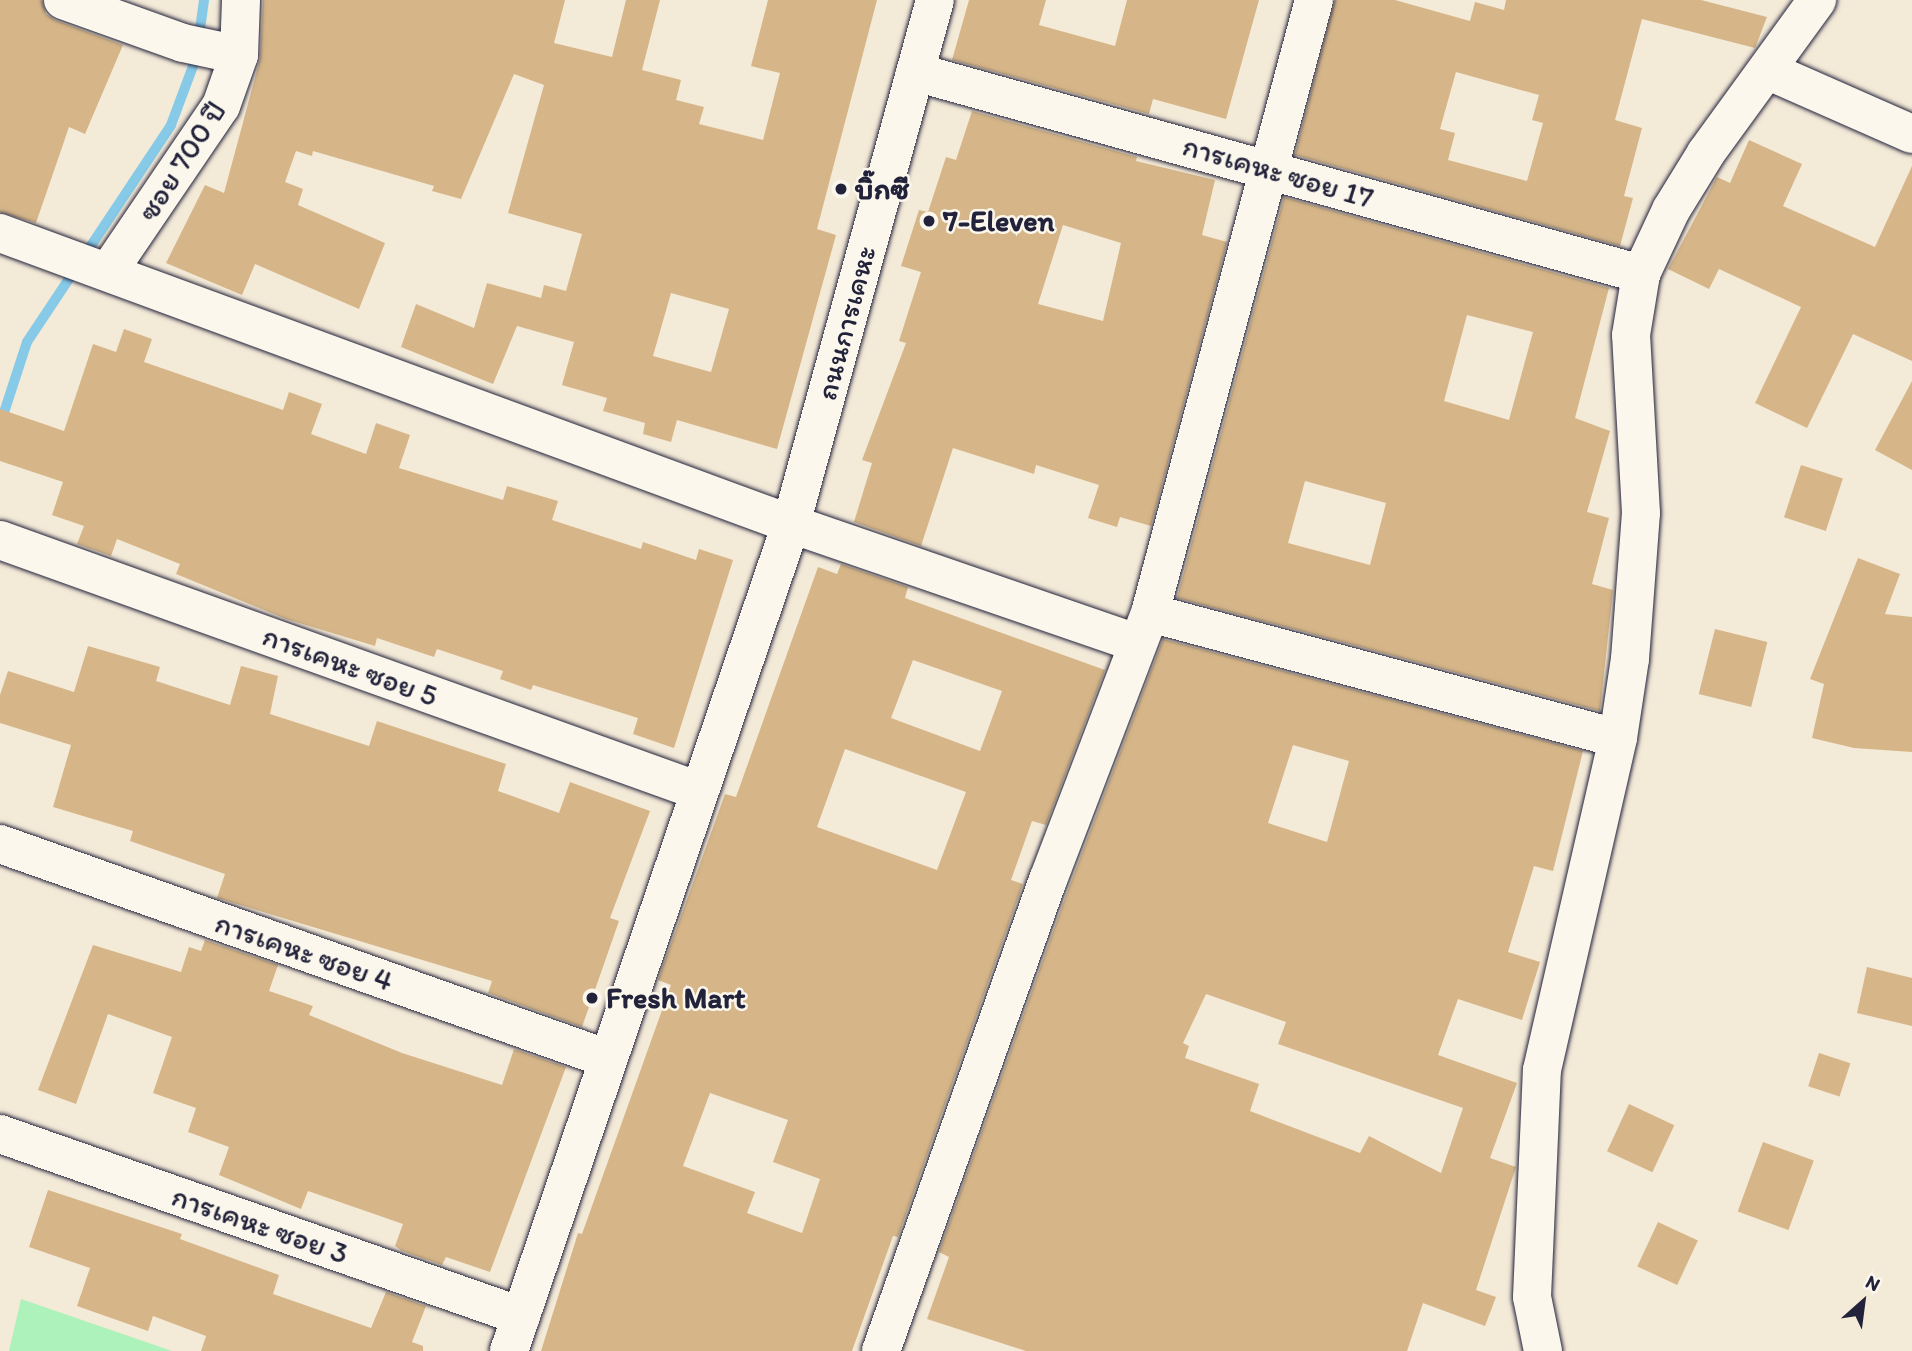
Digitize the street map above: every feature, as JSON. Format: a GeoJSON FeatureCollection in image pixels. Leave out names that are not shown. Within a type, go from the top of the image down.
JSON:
{"type":"FeatureCollection","features":[{"type":"Feature","properties":{"kind":"street"},"geometry":{"type":"LineString","coordinates":[[63,0],[183,43],[239,55]]}},
{"type":"Feature","properties":{"kind":"street","name":"ซอย 700 ปี"},"geometry":{"type":"LineString","coordinates":[[108,272],[221,106],[239,55],[241,0]]}},
{"type":"Feature","properties":{"kind":"street","name":"ถนนการเคหะ"},"geometry":{"type":"LineString","coordinates":[[515,1334],[791,524],[935,0]]}},
{"type":"Feature","properties":{"kind":"street"},"geometry":{"type":"LineString","coordinates":[[881,1351],[1144,628],[1314,0]]}},
{"type":"Feature","properties":{"kind":"street"},"geometry":{"type":"LineString","coordinates":[[1544,1351],[1532,1297],[1542,1070],[1618,738],[1630,659],[1641,513],[1631,335],[1641,274],[1671,210],[1706,153],[1769,71],[1817,0]]}},
{"type":"Feature","properties":{"kind":"street"},"geometry":{"type":"LineString","coordinates":[[1769,71],[1912,134]]}},
{"type":"Feature","properties":{"kind":"street","name":"การเคหะ ซอย 17"},"geometry":{"type":"LineString","coordinates":[[915,72],[1641,274]]}},
{"type":"Feature","properties":{"kind":"street"},"geometry":{"type":"LineString","coordinates":[[0,233],[791,524],[1144,628],[1618,738]]}},
{"type":"Feature","properties":{"kind":"street","name":"การเคหะ ซอย 5"},"geometry":{"type":"LineString","coordinates":[[0,540],[699,791]]}},
{"type":"Feature","properties":{"kind":"street","name":"การเคหะ ซอย 4"},"geometry":{"type":"LineString","coordinates":[[0,844],[608,1059]]}},
{"type":"Feature","properties":{"kind":"street","name":"การเคหะ ซอย 3"},"geometry":{"type":"LineString","coordinates":[[0,1134],[515,1334]]}},
{"type":"Feature","properties":{"kind":"green space"},"geometry":{"type":"Polygon","coordinates":[[[21,1299],[172,1351],[9,1351],[21,1299]]]}},
{"type":"Feature","properties":{"kind":"building"},"geometry":{"type":"Polygon","coordinates":[[[0,0],[42,0],[46,14],[55,20],[123,45],[85,134],[69,127],[36,223],[0,212],[0,0]]]}},
{"type":"Feature","properties":{"kind":"building"},"geometry":{"type":"Polygon","coordinates":[[[263,0],[565,0],[554,43],[612,57],[626,0],[660,0],[642,70],[681,80],[676,100],[704,107],[699,124],[763,140],[780,73],[751,66],[768,0],[877,0],[817,229],[836,235],[777,449],[677,420],[671,442],[643,434],[645,423],[603,411],[607,398],[562,385],[574,342],[517,326],[493,384],[401,347],[416,304],[474,328],[487,283],[541,298],[544,285],[566,291],[582,234],[508,213],[544,85],[514,74],[461,199],[432,191],[434,186],[313,151],[312,156],[296,151],[285,182],[303,189],[298,205],[385,243],[359,309],[255,264],[242,295],[166,263],[205,185],[224,193],[260,59],[263,0]],[[671,293],[653,356],[711,372],[729,309],[671,293]]]}},
{"type":"Feature","properties":{"kind":"building"},"geometry":{"type":"Polygon","coordinates":[[[969,0],[1046,0],[1039,25],[1115,46],[1127,0],[1259,0],[1226,119],[1153,99],[1149,114],[952,60],[969,0]]]}},
{"type":"Feature","properties":{"kind":"building"},"geometry":{"type":"Polygon","coordinates":[[[1335,0],[1395,0],[1470,21],[1475,2],[1504,10],[1506,0],[1701,0],[1767,17],[1755,48],[1642,19],[1615,120],[1642,128],[1624,196],[1633,198],[1620,246],[1295,155],[1335,0]],[[1456,72],[1440,129],[1455,133],[1448,160],[1527,181],[1543,123],[1532,120],[1539,95],[1456,72]]]}},
{"type":"Feature","properties":{"kind":"building"},"geometry":{"type":"Polygon","coordinates":[[[972,111],[1137,157],[1136,161],[1215,180],[1202,235],[1227,242],[1151,526],[1120,517],[1117,527],[1088,518],[1099,485],[1036,465],[1034,474],[953,448],[921,546],[854,522],[872,463],[862,460],[906,343],[899,341],[921,272],[901,266],[919,210],[928,212],[946,157],[956,160],[972,111]],[[1063,225],[1038,304],[1103,321],[1121,243],[1063,225]]]}},
{"type":"Feature","properties":{"kind":"building"},"geometry":{"type":"Polygon","coordinates":[[[1749,140],[1802,164],[1783,206],[1875,247],[1912,166],[1912,361],[1853,334],[1807,428],[1755,403],[1801,307],[1719,269],[1709,289],[1668,269],[1717,177],[1730,183],[1749,140]]]}},
{"type":"Feature","properties":{"kind":"building"},"geometry":{"type":"Polygon","coordinates":[[[1284,197],[1609,288],[1575,418],[1610,431],[1587,512],[1609,518],[1592,584],[1613,590],[1600,711],[1177,598],[1284,197]],[[1467,315],[1444,401],[1509,420],[1533,332],[1467,315]],[[1305,481],[1288,543],[1370,565],[1386,503],[1305,481]]]}},
{"type":"Feature","properties":{"kind":"building"},"geometry":{"type":"Polygon","coordinates":[[[124,329],[152,339],[144,362],[283,410],[289,392],[322,404],[311,434],[366,454],[376,423],[410,435],[399,468],[503,500],[507,486],[558,501],[552,520],[641,549],[643,542],[696,560],[699,549],[733,560],[674,748],[633,734],[638,718],[533,685],[531,690],[500,679],[503,671],[437,649],[434,657],[377,638],[375,646],[286,619],[176,574],[180,564],[117,539],[111,556],[77,544],[84,526],[52,515],[63,482],[0,461],[0,409],[64,431],[93,344],[116,352],[124,329]]]}},
{"type":"Feature","properties":{"kind":"building"},"geometry":{"type":"Polygon","coordinates":[[[1912,381],[1912,470],[1875,450],[1912,381]]]}},
{"type":"Feature","properties":{"kind":"building"},"geometry":{"type":"Polygon","coordinates":[[[1801,465],[1843,479],[1826,531],[1784,517],[1801,465]]]}},
{"type":"Feature","properties":{"kind":"building"},"geometry":{"type":"Polygon","coordinates":[[[1858,558],[1900,574],[1885,614],[1912,617],[1912,752],[1854,748],[1812,738],[1824,684],[1810,679],[1858,558]]]}},
{"type":"Feature","properties":{"kind":"building"},"geometry":{"type":"Polygon","coordinates":[[[841,564],[908,587],[905,598],[1105,670],[1046,825],[1032,821],[1011,880],[1023,884],[898,1237],[893,1236],[852,1351],[541,1351],[578,1233],[582,1234],[671,985],[658,980],[725,794],[736,797],[818,567],[837,574],[841,564]],[[913,660],[891,718],[980,751],[1002,691],[913,660]],[[845,749],[817,827],[937,870],[966,792],[845,749]],[[710,1093],[683,1166],[755,1192],[747,1213],[802,1233],[820,1179],[773,1162],[788,1120],[710,1093]]]}},
{"type":"Feature","properties":{"kind":"building"},"geometry":{"type":"Polygon","coordinates":[[[1715,629],[1767,642],[1751,707],[1699,694],[1715,629]]]}},
{"type":"Feature","properties":{"kind":"building"},"geometry":{"type":"Polygon","coordinates":[[[1163,639],[1583,751],[1553,871],[1534,866],[1508,952],[1540,962],[1522,1020],[1458,999],[1438,1055],[1517,1083],[1490,1158],[1516,1167],[1476,1290],[1496,1297],[1485,1326],[1423,1303],[1407,1351],[1026,1351],[927,1319],[949,1257],[939,1252],[1065,898],[1163,639]],[[1293,745],[1268,823],[1327,842],[1349,761],[1293,745]],[[1206,994],[1183,1043],[1189,1046],[1185,1058],[1259,1084],[1250,1111],[1360,1153],[1369,1136],[1441,1173],[1463,1108],[1278,1044],[1286,1022],[1206,994]]]}},
{"type":"Feature","properties":{"kind":"building"},"geometry":{"type":"Polygon","coordinates":[[[88,646],[160,667],[156,681],[230,705],[241,666],[278,676],[270,714],[369,746],[377,721],[506,764],[498,791],[559,813],[570,782],[650,811],[610,918],[619,921],[582,1027],[488,993],[492,981],[217,898],[225,874],[130,841],[133,831],[53,807],[71,745],[0,723],[0,695],[8,671],[74,692],[88,646]]]}},
{"type":"Feature","properties":{"kind":"building"},"geometry":{"type":"Polygon","coordinates":[[[205,940],[278,965],[269,991],[313,1006],[309,1015],[402,1053],[502,1085],[514,1049],[566,1067],[490,1272],[446,1257],[442,1265],[402,1251],[395,1246],[403,1224],[308,1191],[301,1209],[219,1175],[229,1147],[188,1132],[196,1108],[153,1093],[172,1037],[108,1014],[76,1104],[38,1090],[93,945],[181,972],[189,947],[201,951],[205,940]]]}},
{"type":"Feature","properties":{"kind":"building"},"geometry":{"type":"Polygon","coordinates":[[[1867,967],[1912,978],[1912,1026],[1857,1013],[1867,967]]]}},
{"type":"Feature","properties":{"kind":"building"},"geometry":{"type":"Polygon","coordinates":[[[1819,1053],[1850,1063],[1840,1096],[1808,1086],[1819,1053]]]}},
{"type":"Feature","properties":{"kind":"building"},"geometry":{"type":"Polygon","coordinates":[[[1629,1104],[1674,1125],[1652,1172],[1607,1151],[1629,1104]]]}},
{"type":"Feature","properties":{"kind":"building"},"geometry":{"type":"Polygon","coordinates":[[[1763,1142],[1814,1160],[1788,1230],[1738,1212],[1763,1142]]]}},
{"type":"Feature","properties":{"kind":"building"},"geometry":{"type":"Polygon","coordinates":[[[48,1190],[182,1234],[180,1239],[279,1275],[273,1294],[371,1328],[386,1292],[426,1306],[412,1342],[423,1346],[423,1351],[201,1351],[206,1336],[153,1316],[148,1331],[77,1306],[90,1268],[29,1247],[48,1190]]]}},
{"type":"Feature","properties":{"kind":"building"},"geometry":{"type":"Polygon","coordinates":[[[1658,1222],[1698,1241],[1677,1285],[1637,1266],[1658,1222]]]}},
{"type":"Feature","properties":{"kind":"waterway"},"geometry":{"type":"LineString","coordinates":[[0,425],[27,342],[171,125],[196,58],[204,0]]}},
{"type":"Feature","properties":{"kind":"place","name":"บิ๊กซี"},"geometry":{"type":"Point","coordinates":[841,189]}},
{"type":"Feature","properties":{"kind":"place","name":"7-Eleven"},"geometry":{"type":"Point","coordinates":[929,221]}},
{"type":"Feature","properties":{"kind":"place","name":"Fresh Mart"},"geometry":{"type":"Point","coordinates":[592,998]}}]}
